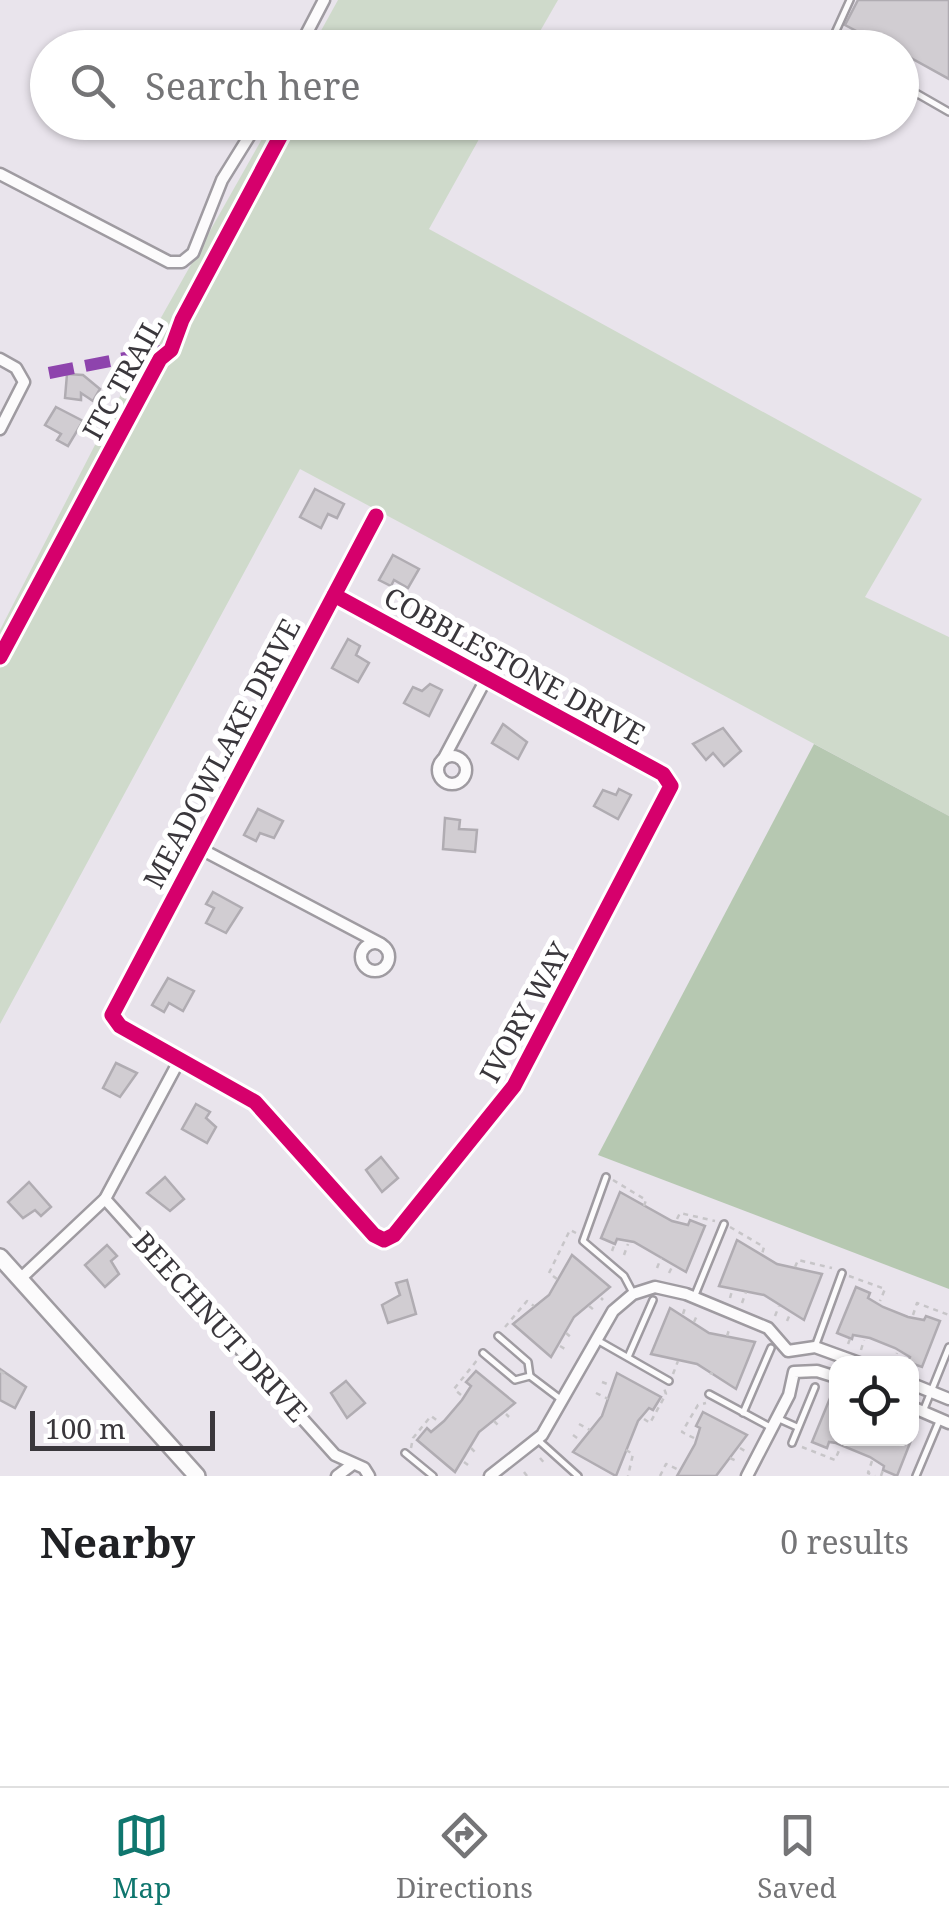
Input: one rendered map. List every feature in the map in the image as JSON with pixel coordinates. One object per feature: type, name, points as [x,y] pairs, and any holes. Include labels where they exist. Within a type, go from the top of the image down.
[{"type":"street","points":[[308,30],[324,0]]},
{"type":"street","points":[[0,174],[169,262],[182,262],[193,252],[222,180],[247,140]]},
{"type":"street","points":[[0,360],[23,376],[22,388],[0,429]]},
{"type":"street","name":"MEADOWLAKE DRIVE","points":[[180,1059],[120,1026],[112,1015],[376,516]]},
{"type":"street","name":"COBBLESTONE DRIVE","points":[[334,595],[670,781]]},
{"type":"street","points":[[454,744],[466,772],[454,784],[439,775],[444,758],[486,678]]},
{"type":"street","points":[[444,758],[462,759]]},
{"type":"street","name":"IVORY WAY","points":[[180,1059],[255,1102],[374,1235],[384,1240],[394,1235],[501,1106],[669,794],[670,781]]},
{"type":"street","points":[[199,848],[358,936],[381,944],[390,956],[381,970],[368,969],[358,936]]},
{"type":"street","points":[[362,953],[367,946],[381,944]]},
{"type":"street","points":[[20,1279],[104,1199],[180,1059]]},
{"type":"street","name":"BEECHNUT DRIVE","points":[[104,1199],[335,1455],[369,1476]]},
{"type":"street","points":[[0,1257],[197,1476]]},
{"type":"street","points":[[490,1476],[538,1440],[613,1311],[634,1294],[664,1288],[759,1323],[774,1333],[788,1351],[816,1347],[840,1356]]},
{"type":"street","points":[[747,1476],[775,1423],[794,1372],[817,1371],[829,1375]]},
{"type":"street","points":[[919,1387],[949,1399]]},
{"type":"street","points":[[919,1411],[944,1421]]},
{"type":"street","points":[[335,1455],[337,1476]]},
{"type":"street","points":[[337,1476],[343,1467],[354,1464]]},
{"type":"lane","points":[[836,30],[850,0]]},
{"type":"lane","points":[[919,95],[949,112]]},
{"type":"lane","points":[[609,1178],[583,1241],[624,1276],[634,1294]]},
{"type":"lane","points":[[694,1298],[724,1225]]},
{"type":"lane","points":[[816,1347],[842,1273]]},
{"type":"lane","points":[[628,1358],[653,1300]]},
{"type":"lane","points":[[499,1334],[528,1362],[530,1376],[563,1401]]},
{"type":"lane","points":[[597,1340],[668,1381]]},
{"type":"lane","points":[[919,1407],[931,1392],[949,1347]]},
{"type":"lane","points":[[744,1413],[771,1348]]},
{"type":"lane","points":[[788,1351],[794,1372]]},
{"type":"lane","points":[[481,1356],[515,1380],[530,1376]]},
{"type":"lane","points":[[795,1444],[815,1387]]},
{"type":"lane","points":[[709,1398],[744,1413],[798,1428]]},
{"type":"lane","points":[[916,1476],[944,1421]]},
{"type":"lane","points":[[538,1440],[578,1476]]},
{"type":"lane","points":[[409,1452],[432,1476]]},
{"type":"path","points":[[609,1178],[646,1200],[644,1207]]},
{"type":"path","points":[[677,1220],[680,1213],[724,1225],[764,1247],[761,1255]]},
{"type":"path","points":[[558,1280],[550,1274],[555,1261],[570,1230],[577,1234]]},
{"type":"path","points":[[612,1250],[615,1244]]},
{"type":"path","points":[[624,1256],[629,1244]]},
{"type":"path","points":[[657,1268],[662,1257]]},
{"type":"path","points":[[794,1268],[798,1260],[885,1289],[879,1302]]},
{"type":"path","points":[[555,1261],[562,1266]]},
{"type":"path","points":[[669,1273],[672,1266]]},
{"type":"path","points":[[869,1292],[872,1284]]},
{"type":"path","points":[[730,1298],[732,1292]]},
{"type":"path","points":[[742,1303],[746,1292]]},
{"type":"path","points":[[499,1334],[527,1301],[534,1307]]},
{"type":"path","points":[[912,1315],[917,1303],[949,1315]]},
{"type":"path","points":[[588,1305],[594,1310]]},
{"type":"path","points":[[775,1316],[780,1305]]},
{"type":"path","points":[[683,1314],[685,1308]]},
{"type":"path","points":[[927,1316],[931,1308]]},
{"type":"path","points":[[694,1323],[698,1312]]},
{"type":"path","points":[[787,1321],[790,1314]]},
{"type":"path","points":[[726,1336],[731,1326]]},
{"type":"path","points":[[566,1332],[573,1339]]},
{"type":"path","points":[[848,1344],[850,1338]]},
{"type":"path","points":[[860,1350],[865,1339]]},
{"type":"path","points":[[896,1356],[897,1352]]},
{"type":"path","points":[[462,1395],[454,1389],[481,1356]]},
{"type":"path","points":[[643,1419],[650,1423],[679,1360]]},
{"type":"path","points":[[0,1371],[6,1375]]},
{"type":"path","points":[[602,1382],[610,1385]]},
{"type":"path","points":[[596,1393],[608,1400]]},
{"type":"path","points":[[694,1438],[682,1432],[698,1405],[709,1398]]},
{"type":"path","points":[[409,1452],[412,1440],[431,1416],[439,1422]]},
{"type":"path","points":[[688,1420],[696,1424]]},
{"type":"path","points":[[493,1421],[500,1427]]},
{"type":"path","points":[[579,1424],[591,1430]]},
{"type":"path","points":[[572,1435],[580,1440]]},
{"type":"path","points":[[795,1444],[835,1460],[840,1448]]},
{"type":"path","points":[[470,1447],[477,1454]]},
{"type":"path","points":[[822,1455],[826,1447]]},
{"type":"path","points":[[626,1450],[633,1454],[628,1476]]},
{"type":"path","points":[[730,1457],[739,1462]]},
{"type":"path","points":[[540,1458],[546,1466]]},
{"type":"path","points":[[873,1461],[868,1473],[874,1476]]},
{"type":"path","points":[[624,1464],[630,1467]]},
{"type":"path","points":[[660,1476],[666,1464],[677,1470]]},
{"type":"green space","points":[[338,0],[558,0],[541,30],[321,30]]},
{"type":"green space","points":[[261,140],[479,140],[429,229],[922,499],[865,597],[949,637],[949,816],[300,469],[0,1024],[0,630],[154,330]]},
{"type":"green space","points":[[814,744],[949,816],[949,1289],[598,1155]]},
{"type":"building","points":[[858,0],[949,0],[949,79],[919,62],[919,30],[854,30],[845,25]]},
{"type":"building","points":[[67,374],[83,375],[100,389],[93,401],[81,393],[81,400],[65,398]]},
{"type":"building","points":[[56,407],[83,421],[68,446],[57,440],[61,434],[45,425]]},
{"type":"building","points":[[315,489],[344,504],[337,518],[328,514],[321,528],[300,517]]},
{"type":"building","points":[[393,555],[419,569],[408,588],[394,580],[391,586],[379,580]]},
{"type":"building","points":[[348,639],[360,646],[356,655],[369,663],[358,682],[332,668]]},
{"type":"building","points":[[430,684],[442,690],[429,716],[404,703],[413,687],[422,691]]},
{"type":"building","points":[[503,724],[527,742],[518,759],[492,743]]},
{"type":"building","points":[[723,728],[741,751],[724,766],[713,753],[706,760],[693,744]]},
{"type":"building","points":[[619,789],[631,795],[618,819],[594,806],[603,790],[616,795]]},
{"type":"building","points":[[258,809],[283,821],[274,838],[260,833],[256,841],[244,835]]},
{"type":"building","points":[[445,818],[460,820],[459,829],[477,830],[475,852],[443,849]]},
{"type":"building","points":[[213,892],[242,908],[226,933],[206,923],[214,908],[206,904]]},
{"type":"building","points":[[168,978],[194,991],[183,1011],[169,1003],[164,1012],[152,1005]]},
{"type":"building","points":[[116,1063],[137,1073],[120,1097],[103,1088]]},
{"type":"building","points":[[196,1104],[210,1112],[206,1118],[216,1127],[207,1143],[182,1129]]},
{"type":"building","points":[[381,1157],[398,1178],[382,1192],[366,1170]]},
{"type":"building","points":[[165,1177],[184,1199],[170,1211],[147,1193]]},
{"type":"building","points":[[29,1182],[51,1207],[41,1216],[35,1210],[23,1218],[8,1202]]},
{"type":"building","points":[[620,1192],[672,1221],[688,1225],[690,1220],[705,1226],[686,1272],[634,1242],[617,1239],[615,1244],[601,1238]]},
{"type":"building","points":[[737,1240],[777,1264],[822,1274],[804,1320],[764,1295],[719,1286]]},
{"type":"building","points":[[107,1245],[117,1256],[111,1261],[119,1274],[105,1287],[85,1265]]},
{"type":"building","points":[[572,1255],[610,1287],[574,1317],[551,1357],[513,1324],[549,1295]]},
{"type":"building","points":[[407,1280],[416,1314],[388,1323],[382,1305],[400,1295],[396,1283]]},
{"type":"building","points":[[856,1287],[870,1293],[868,1298],[883,1307],[908,1317],[924,1320],[926,1316],[940,1321],[922,1367],[919,1356],[908,1356],[870,1338],[853,1335],[852,1339],[837,1333]]},
{"type":"building","points":[[670,1308],[709,1333],[755,1342],[736,1389],[697,1364],[651,1354]]},
{"type":"building","points":[[0,1369],[26,1387],[15,1408],[0,1400]]},
{"type":"building","points":[[476,1371],[515,1403],[479,1432],[455,1472],[417,1440],[427,1428],[431,1432],[444,1421],[462,1400],[471,1386],[466,1382]]},
{"type":"building","points":[[617,1373],[661,1397],[653,1410],[649,1408],[638,1421],[616,1476],[573,1452],[602,1416]]},
{"type":"building","points":[[346,1381],[365,1403],[347,1418],[331,1393]]},
{"type":"building","points":[[829,1401],[827,1448],[812,1442]]},
{"type":"building","points":[[703,1412],[747,1435],[716,1476],[677,1476],[695,1444],[700,1428],[696,1426]]},
{"type":"building","points":[[843,1446],[909,1446],[897,1476],[883,1470],[884,1466]]},
{"type":"marked path","points":[[49,373],[166,350]]},
{"type":"cycle path","name":"ITC TRAIL","points":[[0,657],[160,359],[171,350],[182,320],[278,140]]},
{"type":"cycle path","points":[[334,595],[663,774],[671,786],[514,1086],[394,1235],[384,1240],[374,1235],[255,1102],[120,1026],[112,1015],[376,516]]}]
